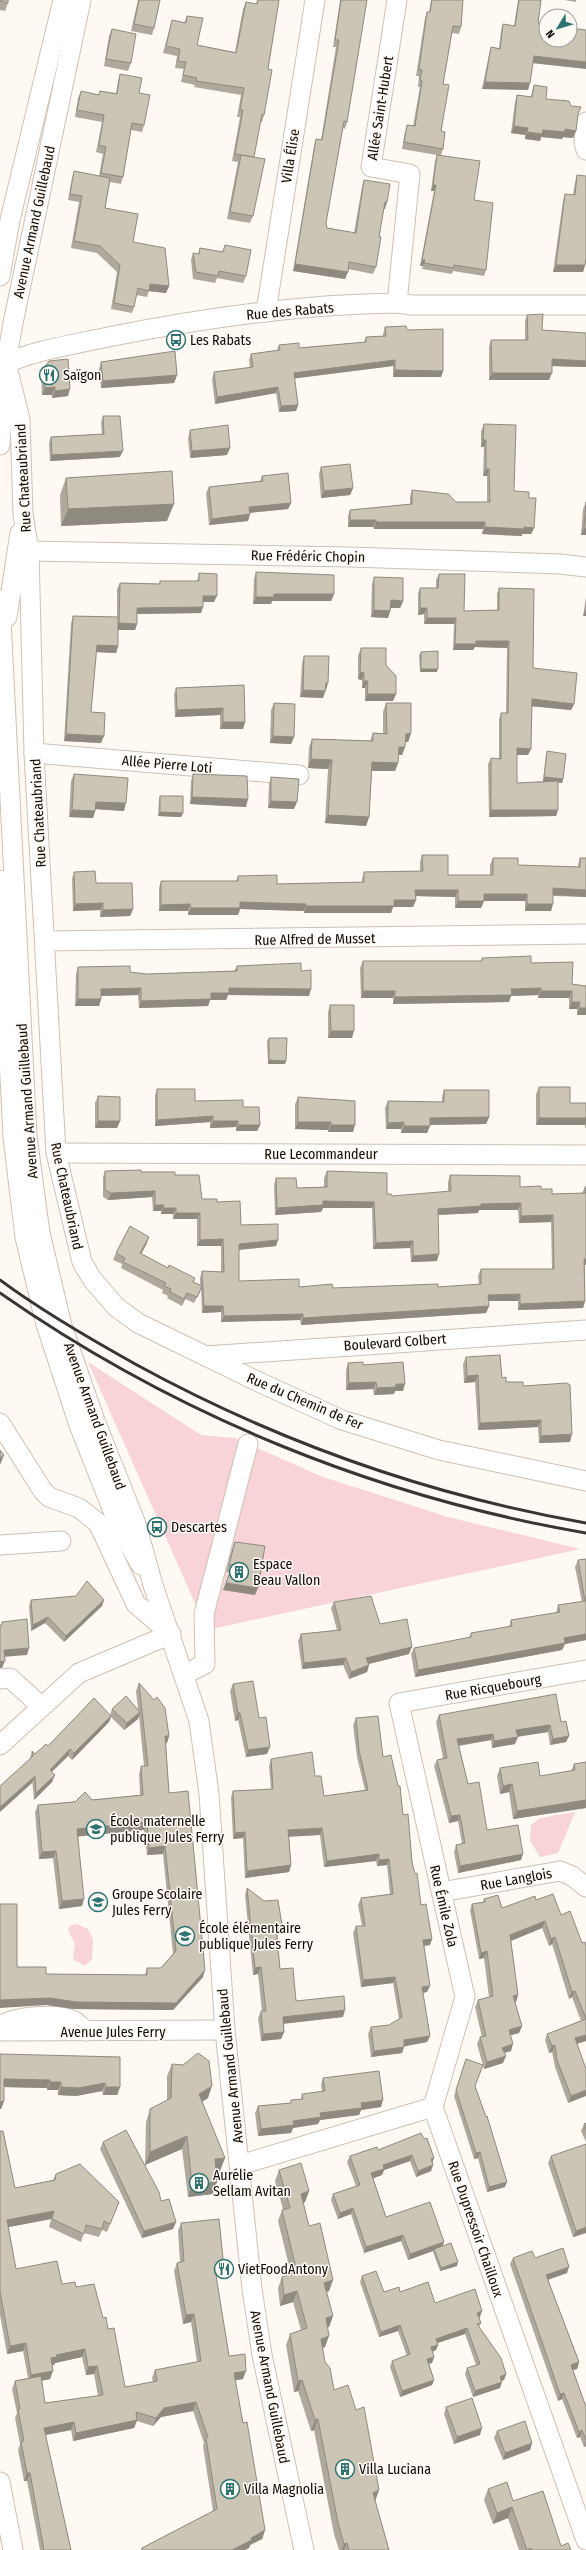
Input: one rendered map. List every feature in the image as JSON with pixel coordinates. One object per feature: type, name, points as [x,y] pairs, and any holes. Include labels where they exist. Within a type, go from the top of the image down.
[{"type":"street","name":"Avenue Armand Guillebaud","points":[[0,276],[10,220],[63,0]]},
{"type":"street","name":"Avenue Armand Guillebaud","points":[[0,445],[3,365],[82,0]]},
{"type":"street","name":"Villa Élise","points":[[266,312],[315,0]]},
{"type":"street","name":"Allée Saint-Hubert","points":[[397,0],[371,167],[410,174],[397,303]]},
{"type":"street","points":[[586,122],[584,142],[586,150]]},
{"type":"street","name":"Rue des Rabats","points":[[3,365],[38,352],[174,324],[266,312],[397,303],[411,305],[585,301]]},
{"type":"street","name":"Rue Chateaubriand","points":[[3,365],[20,419],[23,514],[29,551],[34,753],[56,1153],[82,1262]]},
{"type":"street","points":[[2,650],[23,514]]},
{"type":"street","name":"Rue Frédéric Chopin","points":[[29,551],[358,557],[586,567]]},
{"type":"street","name":"Avenue Armand Guillebaud","points":[[0,600],[27,1136],[40,1233],[62,1326],[94,1418],[136,1524],[154,1585],[185,1674],[199,1721],[208,1786],[225,2030],[252,2289],[262,2355],[304,2550]]},
{"type":"street","points":[[2,650],[31,627]]},
{"type":"street","name":"Allée Pierre Loti","points":[[34,753],[299,775]]},
{"type":"street","name":"Avenue Armand Guillebaud","points":[[0,880],[13,1137],[25,1237],[45,1321],[79,1425],[121,1531],[154,1585]]},
{"type":"street","name":"Rue Alfred de Musset","points":[[44,941],[61,943],[586,934]]},
{"type":"street","name":"Rue Lecommandeur","points":[[56,1153],[586,1155]]},
{"type":"street","name":"Rue du Chemin de Fer","points":[[82,1262],[92,1279],[116,1307],[138,1323],[342,1420],[439,1450],[586,1481]]},
{"type":"street","name":"Boulevard Colbert","points":[[205,1356],[586,1330]]},
{"type":"street","points":[[0,1423],[43,1491],[49,1497],[79,1508],[98,1523],[136,1604],[171,1634],[79,1673],[41,1706],[0,1745]]},
{"type":"street","points":[[185,1674],[204,1664],[204,1614],[248,1444]]},
{"type":"street","points":[[0,1545],[61,1541]]},
{"type":"street","name":"Rue Ricquebourg","points":[[399,1704],[586,1670]]},
{"type":"street","points":[[0,1679],[10,1678],[41,1706]]},
{"type":"street","name":"Rue Émile Zola","points":[[399,1704],[465,1997],[433,2107]]},
{"type":"street","name":"Rue Langlois","points":[[441,1892],[560,1871],[572,1876],[586,1888]]},
{"type":"street","points":[[0,2026],[19,2018],[65,2018],[74,2021],[86,2032]]},
{"type":"street","name":"Avenue Jules Ferry","points":[[0,2032],[225,2030]]},
{"type":"street","points":[[240,2165],[433,2107]]},
{"type":"street","name":"Rue Dupressoir Chailloux","points":[[433,2107],[586,2540]]},
{"type":"street","points":[[0,2482],[13,2550]]},
{"type":"shaded area","points":[[88,1362],[201,1435],[235,1438],[323,1477],[448,1517],[580,1549],[207,1630]]},
{"type":"shaded area","points":[[575,1812],[558,1853],[540,1857],[530,1840],[531,1825],[540,1818]]},
{"type":"shaded area","points":[[76,1924],[88,1929],[93,1939],[92,1959],[85,1966],[73,1959],[75,1944],[68,1930],[71,1925]]},
{"type":"building","points":[[8,0],[8,3],[0,1]]},
{"type":"building","points":[[139,0],[160,0],[154,28],[134,24]]},
{"type":"building","points":[[258,0],[279,0],[268,69],[272,70],[264,115],[262,114],[254,157],[235,154],[243,110],[240,110],[244,88],[196,81],[197,78],[183,75],[186,62],[178,61],[180,49],[166,46],[172,20],[186,23],[187,16],[203,18],[197,45],[236,53],[246,2],[257,4]]},
{"type":"building","points":[[341,0],[367,0],[347,122],[344,121],[326,223],[327,228],[356,233],[364,180],[390,184],[387,202],[385,202],[379,237],[381,237],[376,267],[349,262],[348,272],[295,264],[316,139],[322,140],[339,40],[335,40]]},
{"type":"building","points":[[432,0],[463,0],[461,27],[453,26],[443,84],[449,85],[441,131],[445,132],[443,149],[404,142],[407,125],[415,126],[422,81],[420,80],[422,70],[419,69],[427,12],[430,12]]},
{"type":"building","points":[[519,0],[541,0],[540,8],[538,8],[538,48],[578,48],[578,29],[586,30],[586,62],[534,56],[530,83],[485,82],[491,47],[500,49],[503,24],[515,26]]},
{"type":"building","points":[[112,29],[136,34],[131,63],[106,59]]},
{"type":"building","points":[[120,74],[142,78],[139,93],[150,95],[144,125],[132,123],[123,177],[101,173],[106,147],[99,145],[104,115],[77,110],[81,91],[99,95],[100,91],[117,94]]},
{"type":"building","points":[[534,85],[547,87],[546,99],[569,101],[571,106],[581,107],[578,114],[576,131],[565,129],[565,132],[543,130],[542,134],[527,132],[528,128],[514,126],[517,95],[532,97]]},
{"type":"building","points":[[241,155],[265,159],[253,216],[230,212]]},
{"type":"building","points":[[437,155],[480,161],[474,200],[493,203],[486,270],[454,265],[454,268],[424,263],[425,260],[422,260],[436,185],[433,185]]},
{"type":"building","points":[[74,171],[110,178],[105,208],[138,214],[133,242],[165,248],[169,286],[150,284],[149,291],[138,288],[134,307],[114,303],[120,265],[100,246],[74,241],[82,196],[70,194]]},
{"type":"building","points":[[577,175],[586,176],[585,265],[556,265],[565,194],[575,195]]},
{"type":"building","points":[[225,245],[251,250],[246,276],[219,271],[218,276],[196,272],[193,253],[199,254],[200,248],[223,252]]},
{"type":"building","points":[[543,314],[542,330],[586,333],[586,361],[552,359],[552,373],[492,373],[491,340],[528,340],[527,315]]},
{"type":"building","points":[[406,326],[407,330],[443,329],[443,371],[395,370],[395,360],[294,373],[298,405],[281,406],[278,387],[217,397],[214,372],[253,367],[251,354],[280,350],[279,345],[299,343],[299,348],[366,342],[366,337],[386,336],[385,327]]},
{"type":"building","points":[[175,351],[177,375],[103,381],[101,362]]},
{"type":"building","points":[[68,359],[70,389],[55,391],[55,387],[45,388],[44,368],[49,361]]},
{"type":"building","points":[[103,416],[120,416],[123,451],[52,455],[51,437],[104,434]]},
{"type":"building","points":[[484,424],[516,425],[514,491],[529,492],[529,498],[536,498],[534,528],[524,527],[524,529],[485,527],[485,522],[376,522],[376,520],[350,520],[350,510],[412,504],[412,490],[448,494],[456,502],[490,502],[489,469],[486,469],[486,440],[483,440]]},
{"type":"building","points":[[228,425],[230,448],[192,451],[190,430]]},
{"type":"building","points":[[350,464],[353,488],[324,491],[321,467]]},
{"type":"building","points":[[172,471],[174,504],[68,509],[66,478]]},
{"type":"building","points":[[288,473],[291,503],[249,507],[250,514],[212,519],[209,487],[263,481],[262,476]]},
{"type":"building","points":[[586,502],[586,529],[584,528]]},
{"type":"building","points":[[256,572],[334,575],[334,594],[274,594],[274,597],[256,597]]},
{"type":"building","points":[[199,573],[217,574],[217,596],[203,596],[203,607],[137,608],[137,624],[119,623],[120,583],[160,584],[160,581],[199,581]]},
{"type":"building","points":[[439,574],[465,574],[464,611],[499,610],[499,588],[534,589],[533,668],[577,673],[574,704],[532,699],[531,749],[517,748],[517,783],[558,781],[558,810],[491,810],[491,758],[501,759],[501,713],[508,713],[509,641],[476,641],[476,644],[455,644],[456,618],[427,618],[427,608],[420,608],[420,588],[438,588]]},
{"type":"building","points":[[374,577],[403,578],[403,601],[391,600],[390,611],[374,610]]},
{"type":"building","points":[[73,616],[118,617],[118,646],[97,645],[91,712],[105,713],[104,736],[66,734]]},
{"type":"building","points":[[361,648],[386,648],[386,665],[396,676],[396,694],[367,694],[368,681],[364,681],[364,673],[360,672]]},
{"type":"building","points":[[438,651],[438,669],[421,669],[421,652]]},
{"type":"building","points":[[304,656],[329,656],[328,683],[326,683],[325,691],[303,690]]},
{"type":"building","points":[[244,685],[245,722],[223,722],[223,708],[177,710],[176,688]]},
{"type":"building","points":[[274,703],[295,704],[294,737],[273,736]]},
{"type":"building","points":[[386,703],[411,703],[411,733],[406,734],[405,747],[399,747],[398,763],[372,762],[369,817],[328,815],[332,760],[311,759],[312,739],[373,741],[373,733],[387,734]]},
{"type":"building","points":[[547,751],[566,754],[563,779],[544,777]]},
{"type":"building","points":[[74,774],[128,778],[126,803],[96,802],[95,811],[72,810]]},
{"type":"building","points":[[193,774],[247,776],[248,799],[192,797]]},
{"type":"building","points":[[271,777],[299,779],[297,802],[271,801]]},
{"type":"building","points":[[160,796],[183,796],[183,813],[160,812]]},
{"type":"building","points":[[422,855],[448,855],[448,875],[493,875],[493,858],[518,858],[518,865],[580,867],[580,858],[586,858],[586,890],[553,888],[553,904],[527,904],[527,894],[484,894],[484,901],[458,901],[458,890],[415,890],[416,900],[394,900],[394,906],[306,906],[306,904],[240,902],[240,908],[191,908],[190,904],[161,905],[161,881],[238,881],[238,876],[277,875],[277,884],[364,882],[364,872],[423,871]]},
{"type":"building","points":[[95,871],[96,883],[132,883],[133,909],[103,910],[103,903],[75,904],[74,872]]},
{"type":"building","points":[[531,956],[531,963],[573,962],[572,984],[586,986],[586,1008],[579,1008],[580,1002],[572,1002],[572,991],[541,991],[541,988],[511,989],[512,995],[395,997],[395,991],[363,991],[363,961],[482,961],[482,958]]},
{"type":"building","points":[[301,963],[301,971],[311,970],[311,989],[229,988],[229,993],[211,993],[211,999],[141,1001],[141,988],[101,989],[101,999],[78,999],[78,967],[130,966],[130,972],[147,974],[237,971],[237,966]]},
{"type":"building","points":[[330,1005],[354,1005],[354,1031],[331,1031]]},
{"type":"building","points":[[269,1038],[287,1038],[286,1061],[269,1060]]},
{"type":"building","points":[[539,1087],[570,1087],[570,1103],[586,1103],[586,1118],[539,1118]]},
{"type":"building","points":[[157,1089],[195,1089],[195,1101],[243,1100],[243,1107],[259,1107],[260,1125],[238,1125],[238,1121],[213,1121],[213,1116],[157,1120]]},
{"type":"building","points":[[444,1090],[489,1090],[489,1117],[430,1118],[430,1126],[404,1126],[404,1122],[388,1123],[388,1101],[444,1102]]},
{"type":"building","points":[[98,1096],[120,1097],[120,1121],[98,1121]]},
{"type":"building","points":[[298,1097],[355,1101],[355,1125],[331,1125],[331,1122],[298,1122]]},
{"type":"building","points":[[141,1170],[141,1172],[175,1172],[175,1175],[199,1175],[202,1199],[217,1199],[217,1202],[240,1201],[241,1225],[278,1224],[278,1240],[239,1244],[239,1281],[299,1279],[299,1287],[332,1284],[333,1288],[438,1284],[438,1287],[481,1284],[481,1269],[554,1269],[553,1215],[521,1216],[521,1203],[481,1204],[481,1206],[438,1209],[439,1254],[413,1256],[413,1241],[376,1243],[374,1202],[323,1201],[323,1205],[277,1208],[276,1178],[296,1178],[297,1188],[327,1187],[327,1171],[387,1173],[387,1194],[391,1194],[392,1196],[451,1191],[450,1175],[520,1176],[520,1187],[541,1186],[541,1189],[552,1189],[552,1194],[585,1193],[586,1186],[586,1259],[584,1259],[585,1301],[520,1304],[520,1294],[488,1295],[489,1306],[303,1318],[303,1314],[224,1316],[223,1306],[204,1306],[202,1271],[224,1272],[223,1239],[200,1240],[200,1213],[176,1213],[176,1208],[163,1208],[164,1205],[155,1205],[155,1191],[111,1193],[105,1190],[105,1171]]},
{"type":"building","points":[[130,1226],[149,1237],[140,1253],[168,1268],[169,1265],[195,1278],[193,1282],[202,1286],[197,1297],[187,1293],[184,1299],[170,1292],[171,1289],[164,1286],[166,1283],[123,1262],[125,1258],[116,1253]]},
{"type":"building","points":[[500,1355],[502,1378],[506,1377],[506,1382],[523,1382],[523,1386],[567,1383],[570,1385],[572,1434],[541,1436],[541,1420],[480,1423],[478,1375],[467,1376],[466,1357]]},
{"type":"building","points":[[363,1362],[363,1365],[403,1362],[405,1384],[396,1384],[396,1387],[377,1388],[376,1382],[349,1383],[348,1363]]},
{"type":"building","points":[[0,1450],[4,1455],[0,1458]]},
{"type":"building","name":"Espace Beau Vallon","points":[[235,1542],[265,1546],[258,1588],[226,1583],[233,1565],[229,1565]]},
{"type":"building","points":[[586,1559],[586,1634],[564,1638],[565,1643],[418,1670],[414,1648],[471,1637],[471,1633],[512,1626],[511,1620],[560,1612],[558,1605],[585,1601],[578,1560]]},
{"type":"building","points":[[87,1581],[104,1600],[66,1636],[48,1617],[33,1625],[31,1600],[76,1596]]},
{"type":"building","points":[[371,1596],[380,1624],[407,1619],[412,1647],[366,1658],[369,1665],[351,1672],[346,1658],[304,1663],[301,1634],[341,1630],[334,1602]]},
{"type":"building","points":[[27,1619],[29,1648],[4,1650],[5,1661],[0,1662],[0,1625],[2,1625],[2,1622]]},
{"type":"building","points":[[253,1681],[259,1718],[266,1717],[270,1747],[248,1750],[240,1713],[238,1713],[233,1684]]},
{"type":"building","points":[[139,1683],[154,1700],[157,1697],[165,1708],[169,1736],[165,1736],[169,1793],[188,1791],[205,1970],[176,2003],[76,2002],[50,1998],[0,2000],[0,1904],[17,1904],[17,1967],[46,1967],[46,1974],[147,1975],[147,1968],[161,1968],[176,1951],[165,1846],[149,1848],[147,1822],[77,1829],[84,1899],[62,1901],[56,1851],[42,1852],[38,1805],[75,1802],[85,1792],[92,1800],[143,1795],[141,1766],[148,1766]]},
{"type":"building","points":[[556,1694],[561,1722],[566,1721],[569,1736],[553,1739],[550,1725],[516,1730],[518,1737],[494,1741],[493,1734],[457,1739],[468,1784],[479,1782],[487,1830],[518,1825],[523,1854],[460,1866],[456,1845],[465,1843],[460,1815],[451,1816],[437,1760],[447,1758],[439,1715]]},
{"type":"building","points":[[126,1696],[140,1712],[127,1723],[112,1709]]},
{"type":"building","points":[[94,1698],[111,1716],[74,1753],[70,1749],[50,1770],[55,1775],[36,1793],[35,1776],[0,1807],[0,1786],[33,1756],[32,1751],[35,1754],[46,1744],[48,1746]]},
{"type":"building","points":[[378,1716],[383,1757],[391,1755],[398,1786],[400,1786],[403,1815],[408,1814],[412,1862],[415,1874],[417,1873],[421,1905],[426,1904],[432,1939],[423,1940],[430,1986],[422,1987],[430,2036],[404,2040],[404,2047],[374,2051],[371,2027],[389,2025],[402,2017],[395,1977],[363,1980],[356,1926],[365,1926],[361,1898],[393,1894],[389,1859],[379,1860],[379,1854],[327,1861],[322,1828],[288,1830],[291,1865],[247,1871],[245,1832],[235,1833],[233,1791],[273,1789],[271,1759],[312,1752],[315,1776],[321,1776],[324,1796],[368,1790],[359,1750],[356,1718]]},
{"type":"building","points":[[538,1762],[540,1776],[575,1770],[574,1764],[586,1762],[586,1800],[517,1811],[512,1784],[503,1786],[500,1768]]},
{"type":"building","points":[[247,1888],[264,1901],[278,1900],[282,1925],[276,1926],[280,1969],[293,1968],[296,2001],[344,1996],[345,2010],[283,2017],[284,2032],[263,2034],[261,2011],[266,2011],[261,1967],[255,1968]]},
{"type":"building","points":[[553,1894],[561,1915],[570,1911],[582,1943],[585,1942],[586,2019],[575,1991],[572,1992],[555,1937],[551,1939],[545,1921],[510,1935],[518,1995],[513,1996],[522,2026],[509,2030],[513,2044],[502,2048],[506,2056],[487,2062],[480,2037],[486,2036],[478,2000],[493,1996],[487,1951],[481,1953],[472,1904],[485,1902],[484,1899],[498,1895],[502,1908],[535,1896],[536,1900]]},
{"type":"building","points":[[586,2019],[586,2035],[575,2038],[586,2069],[586,2090],[571,2096],[557,2060],[555,2045],[552,2046],[547,2034]]},
{"type":"building","points":[[198,2053],[209,2061],[212,2086],[199,2094],[225,2158],[215,2159],[217,2182],[192,2185],[187,2136],[150,2152],[150,2109],[171,2098],[172,2064],[183,2065]]},
{"type":"building","points":[[0,2054],[120,2057],[120,2087],[106,2087],[105,2083],[79,2088],[61,2087],[61,2082],[50,2082],[50,2080],[4,2079],[4,2101],[0,2102]]},
{"type":"building","points":[[466,2059],[483,2065],[475,2086],[486,2117],[487,2116],[507,2182],[489,2187],[480,2152],[476,2153],[456,2090]]},
{"type":"building","points":[[379,2071],[383,2100],[361,2103],[362,2108],[320,2113],[321,2117],[293,2121],[294,2125],[261,2129],[258,2106],[291,2103],[291,2100],[303,2099],[302,2094],[325,2091],[323,2078]]},
{"type":"building","points":[[126,2130],[159,2192],[161,2201],[169,2199],[176,2222],[144,2231],[103,2142]]},
{"type":"building","points":[[0,2131],[3,2131],[15,2188],[55,2180],[56,2174],[80,2164],[119,2202],[110,2224],[104,2221],[102,2229],[86,2225],[84,2234],[52,2219],[54,2211],[7,2220],[16,2269],[57,2261],[62,2284],[75,2282],[76,2287],[94,2284],[103,2318],[106,2317],[108,2329],[114,2328],[125,2387],[157,2381],[155,2370],[201,2361],[194,2314],[186,2315],[177,2263],[184,2261],[181,2223],[219,2219],[224,2268],[215,2269],[229,2356],[245,2354],[246,2371],[234,2373],[243,2423],[247,2422],[265,2530],[251,2538],[252,2540],[232,2550],[142,2550],[142,2548],[217,2509],[206,2438],[208,2437],[196,2402],[164,2408],[156,2418],[136,2412],[137,2420],[76,2433],[74,2422],[44,2428],[71,2550],[44,2550],[30,2473],[27,2473],[21,2442],[24,2441],[18,2410],[20,2409],[15,2381],[41,2376],[45,2403],[103,2395],[97,2366],[88,2367],[85,2349],[56,2355],[57,2357],[51,2358],[53,2371],[31,2375],[26,2343],[10,2346],[0,2292]]},
{"type":"building","points":[[421,2133],[424,2139],[427,2138],[434,2158],[431,2159],[433,2165],[418,2171],[412,2155],[383,2165],[384,2169],[371,2173],[386,2217],[430,2202],[444,2242],[410,2254],[403,2235],[366,2247],[353,2208],[340,2213],[333,2194],[360,2185],[350,2156],[377,2147],[378,2150]]},
{"type":"building","points":[[586,2144],[586,2227],[576,2231],[551,2156]]},
{"type":"building","points":[[301,2163],[309,2191],[301,2194],[309,2226],[320,2223],[333,2280],[324,2283],[333,2316],[326,2318],[329,2336],[321,2339],[325,2362],[330,2368],[334,2390],[348,2385],[356,2410],[364,2407],[379,2490],[373,2493],[389,2550],[349,2550],[347,2543],[344,2544],[338,2523],[318,2419],[315,2420],[302,2380],[298,2381],[290,2334],[307,2328],[297,2291],[284,2295],[282,2277],[297,2272],[282,2210],[290,2208],[279,2170]]},
{"type":"building","points":[[451,2243],[458,2262],[441,2268],[434,2249]]},
{"type":"building","points":[[563,2248],[569,2267],[546,2275],[579,2362],[571,2365],[586,2407],[586,2440],[582,2430],[579,2432],[564,2393],[560,2394],[513,2258],[532,2251],[535,2258]]},
{"type":"building","points":[[376,2271],[384,2292],[399,2287],[400,2292],[428,2282],[435,2303],[475,2289],[482,2311],[477,2313],[481,2323],[477,2324],[501,2358],[506,2374],[500,2377],[502,2382],[475,2391],[467,2368],[480,2364],[467,2328],[436,2339],[438,2345],[431,2347],[434,2357],[427,2359],[434,2380],[402,2391],[392,2361],[410,2354],[400,2325],[381,2332],[362,2276]]},
{"type":"building","points":[[472,2398],[482,2428],[457,2437],[446,2407]]},
{"type":"building","points":[[525,2421],[532,2443],[505,2453],[497,2431]]},
{"type":"building","points":[[507,2482],[513,2501],[543,2491],[561,2546],[568,2543],[571,2550],[532,2550],[531,2548],[527,2550],[512,2507],[497,2513],[488,2489]]},
{"type":"railway","points":[[0,1280],[67,1325],[137,1365],[190,1393],[299,1441],[412,1481],[469,1497],[586,1523]]},
{"type":"railway","points":[[0,1293],[67,1337],[136,1377],[207,1413],[280,1445],[354,1473],[430,1497],[508,1517],[586,1533]]},
{"type":"place","name":"Les Rabats","points":[[176,340]]},
{"type":"place","name":"Saïgon","points":[[49,375]]},
{"type":"place","name":"Descartes","points":[[157,1527]]},
{"type":"place","name":"Espace Beau Vallon","points":[[239,1572]]},
{"type":"place","name":"École maternelle publique Jules Ferry","points":[[96,1829]]},
{"type":"place","name":"Groupe Scolaire Jules Ferry","points":[[98,1902]]},
{"type":"place","name":"École élémentaire publique Jules Ferry","points":[[185,1936]]},
{"type":"place","name":"Aurélie Sellam Avitan","points":[[199,2183]]},
{"type":"place","name":"VietFoodAntony","points":[[224,2269]]},
{"type":"place","name":"Villa Luciana","points":[[345,2469]]},
{"type":"place","name":"Villa Magnolia","points":[[230,2489]]}]
